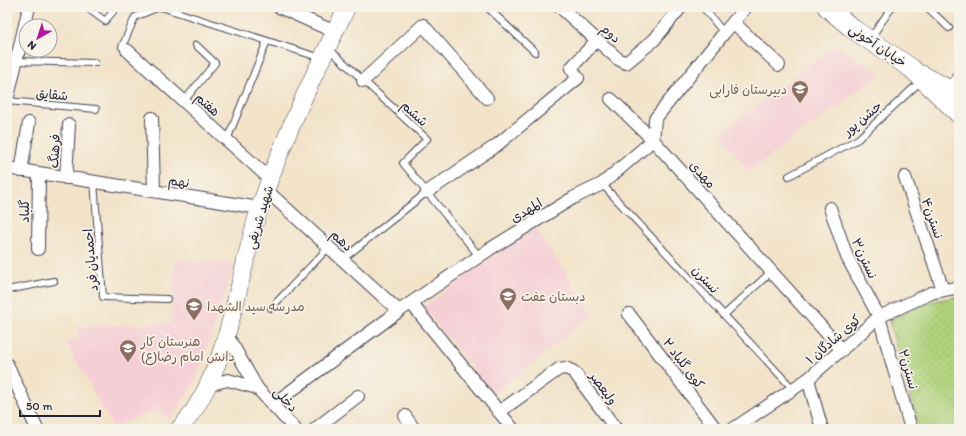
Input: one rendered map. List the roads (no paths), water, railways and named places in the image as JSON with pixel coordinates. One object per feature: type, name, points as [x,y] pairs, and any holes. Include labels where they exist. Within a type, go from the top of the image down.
[{"type":"main road","name":"خیابان آخونی","points":[[827,7],[853,29],[917,73],[959,114]]},
{"type":"main road","name":"شهید شریفی","points":[[180,429],[187,421],[208,385],[227,335],[260,208],[268,184],[303,98],[335,32],[341,9]]},
{"type":"main road","points":[[917,73],[953,91]]},
{"type":"street","points":[[7,101],[29,7]]},
{"type":"street","points":[[279,7],[335,32]]},
{"type":"street","name":"دوم","points":[[560,7],[597,40],[626,63],[654,40],[681,7]]},
{"type":"street","points":[[653,140],[655,119],[746,7]]},
{"type":"street","points":[[733,22],[779,65]]},
{"type":"street","points":[[363,81],[423,25],[487,98]]},
{"type":"street","points":[[427,192],[498,145],[578,78],[571,68],[597,40]]},
{"type":"street","name":"هفتم","points":[[127,50],[227,140],[268,184]]},
{"type":"street","name":"مهدی","points":[[611,99],[653,140],[842,350]]},
{"type":"street","points":[[152,118],[154,191]]},
{"type":"street","points":[[21,171],[29,123]]},
{"type":"street","name":"فرهنگ","points":[[66,178],[69,125]]},
{"type":"street","name":"المهدی","points":[[272,405],[411,303],[479,256],[573,198],[602,184],[653,140]]},
{"type":"street","name":"نهم","points":[[7,168],[260,208]]},
{"type":"street","name":"گلباد","points":[[38,249],[39,174]]},
{"type":"street","name":"نسترن۴","points":[[905,177],[943,290]]},
{"type":"street","name":"دهم","points":[[268,184],[329,247],[400,311]]},
{"type":"street","name":"نسترن۳","points":[[830,208],[847,257],[880,317]]},
{"type":"street","name":"کوی شادگان ۱","points":[[733,429],[808,379],[880,317],[931,293],[959,287]]},
{"type":"street","points":[[411,303],[513,429]]},
{"type":"street","name":"کوی گلباد ۲","points":[[629,314],[716,429]]},
{"type":"street","name":"نسترن۲","points":[[880,317],[911,429]]},
{"type":"street","name":"دخلی","points":[[227,335],[256,388],[295,429]]},
{"type":"street","points":[[7,364],[37,429]]},
{"type":"street","name":"ولیعصر","points":[[499,412],[559,369],[566,368],[574,372],[616,429]]},
{"type":"street","points":[[808,379],[822,429]]},
{"type":"street","points":[[208,385],[228,380],[256,388]]},
{"type":"street","points":[[315,429],[358,396]]},
{"type":"street","points":[[405,416],[414,429]]},
{"type":"lane","points":[[86,7],[105,21],[117,7]]},
{"type":"lane","points":[[127,50],[122,47],[135,17],[160,7],[267,40],[325,53]]},
{"type":"lane","points":[[487,7],[535,52]]},
{"type":"lane","points":[[703,7],[724,33]]},
{"type":"lane","points":[[869,40],[892,7]]},
{"type":"lane","points":[[927,7],[949,28]]},
{"type":"lane","points":[[227,140],[267,40]]},
{"type":"lane","points":[[184,101],[215,63],[196,45]]},
{"type":"lane","name":"ششم","points":[[325,53],[363,81],[427,140],[403,163],[479,256]]},
{"type":"lane","points":[[16,61],[95,63]]},
{"type":"lane","name":"جشن پور","points":[[789,176],[858,139],[917,73]]},
{"type":"lane","points":[[953,91],[959,73]]},
{"type":"lane","name":"شقایق","points":[[7,101],[96,109]]},
{"type":"lane","name":"احمدیان فرد","points":[[94,182],[103,297],[167,299]]},
{"type":"lane","name":"نسترن","points":[[602,184],[793,389]]},
{"type":"lane","points":[[343,259],[427,192]]},
{"type":"lane","points":[[271,308],[329,247]]},
{"type":"lane","points":[[724,315],[771,272]]},
{"type":"lane","points":[[7,290],[54,281]]},
{"type":"place","name":"دبیرستان فارابی","points":[[800,104]]},
{"type":"place","name":"دبستان عفت","points":[[508,311]]},
{"type":"place","name":"مدرسه سید الشهدا","points":[[194,321]]},
{"type":"place","name":"هنرستان کار دانش امام رضا(ع)","points":[[128,363]]}]
